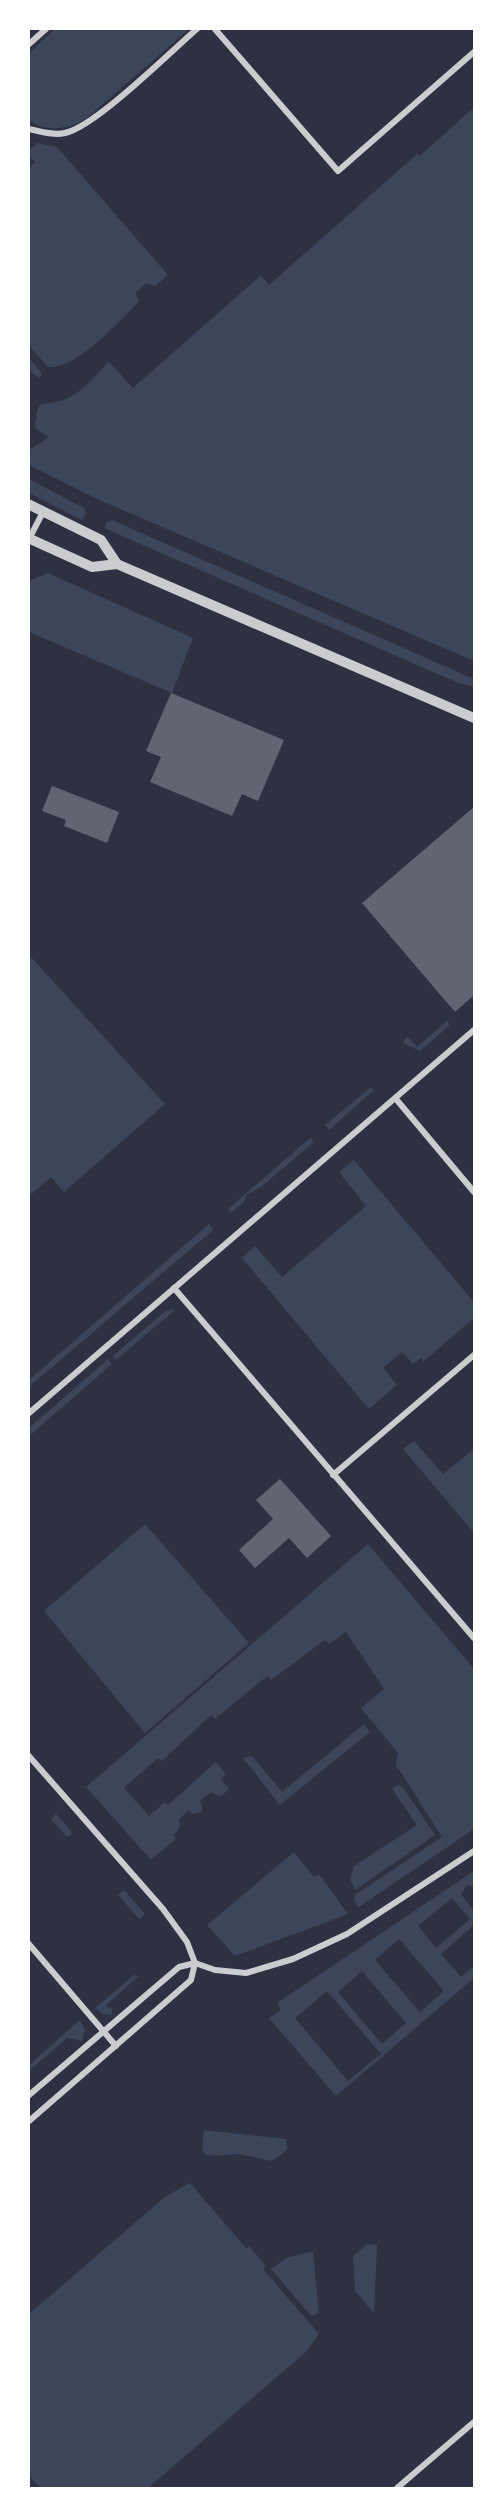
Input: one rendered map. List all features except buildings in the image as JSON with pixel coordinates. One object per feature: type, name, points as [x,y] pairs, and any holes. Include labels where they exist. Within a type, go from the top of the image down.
[{"type":"street","points":[[28,45],[47,28]]},
{"type":"street","points":[[28,129],[63,134],[88,123],[198,28]]},
{"type":"street","points":[[214,28],[338,171],[474,52]]},
{"type":"street","points":[[28,504],[101,540],[117,564]]},
{"type":"street","points":[[43,512],[29,539],[92,567],[117,564],[474,718]]},
{"type":"street","points":[[28,1414],[474,1030]]},
{"type":"street","points":[[396,1099],[474,1192]]},
{"type":"street","points":[[174,1288],[474,1638]]},
{"type":"street","points":[[333,1475],[474,1355]]},
{"type":"street","points":[[28,1755],[163,1909],[187,1942],[195,1963],[191,1980],[28,2122]]},
{"type":"street","points":[[28,2096],[179,1967],[195,1963],[215,1970],[246,1973],[293,1959],[347,1934],[474,1851]]},
{"type":"street","points":[[28,1943],[116,2046]]},
{"type":"street","points":[[397,2488],[474,2422]]},
{"type":"shaded area","points":[[56,28],[189,29],[87,118],[73,125],[50,128],[42,127],[28,119],[29,53]]},
{"type":"shaded area","points":[[474,107],[474,661],[97,499],[29,465],[29,450],[49,437],[35,428],[37,410],[41,404],[53,403],[72,396],[109,362],[133,388],[261,275],[269,285],[417,154],[420,156]]},
{"type":"shaded area","points":[[37,143],[57,147],[168,275],[155,286],[146,283],[136,293],[139,302],[84,353],[59,366],[48,367],[29,346],[28,169],[35,162],[29,156],[28,151]]},
{"type":"shaded area","points":[[28,357],[42,373],[40,378],[29,371]]},
{"type":"shaded area","points":[[29,479],[84,508],[86,513],[82,520],[29,493]]},
{"type":"shaded area","points":[[112,520],[474,679],[474,687],[456,682],[104,528],[107,522]]},
{"type":"shaded area","points":[[48,573],[193,638],[172,693],[29,632],[29,581]]},
{"type":"shaded area","points":[[29,955],[165,1104],[64,1192],[51,1177],[29,1196]]},
{"type":"shaded area","points":[[448,1020],[449,1026],[420,1051],[403,1043],[408,1037],[417,1047]]},
{"type":"shaded area","points":[[371,1087],[374,1090],[329,1130],[325,1125]]},
{"type":"shaded area","points":[[310,1138],[314,1142],[261,1187],[246,1195],[244,1202],[231,1213],[228,1209]]},
{"type":"shaded area","points":[[354,1160],[474,1302],[474,1318],[424,1361],[421,1358],[413,1364],[402,1352],[383,1368],[397,1385],[369,1409],[242,1258],[255,1246],[282,1277],[366,1206],[339,1172]]},
{"type":"shaded area","points":[[209,1224],[213,1229],[210,1233],[32,1384],[29,1390],[29,1380]]},
{"type":"shaded area","points":[[170,1309],[175,1310],[116,1360],[113,1356]]},
{"type":"shaded area","points":[[108,1359],[112,1364],[29,1436],[29,1428]]},
{"type":"shaded area","points":[[414,1441],[443,1474],[474,1449],[474,1533],[403,1449]]},
{"type":"shaded area","points":[[145,1524],[249,1643],[145,1733],[44,1611]]},
{"type":"shaded area","points":[[368,1544],[474,1669],[474,1829],[359,1907],[354,1901],[355,1895],[442,1837],[396,1765],[398,1753],[361,1708],[384,1689],[346,1632],[329,1644],[325,1640],[271,1680],[267,1676],[215,1719],[211,1715],[162,1761],[158,1758],[124,1788],[149,1816],[165,1802],[168,1805],[216,1762],[226,1774],[221,1779],[229,1789],[220,1797],[211,1792],[200,1801],[203,1806],[201,1812],[193,1814],[189,1810],[179,1819],[179,1829],[173,1835],[176,1839],[151,1860],[86,1787]]},
{"type":"shaded area","points":[[364,1724],[370,1732],[280,1805],[243,1758],[252,1756],[282,1792]]},
{"type":"shaded area","points":[[398,1785],[403,1787],[435,1835],[355,1890],[350,1879],[354,1866],[417,1825],[392,1789]]},
{"type":"shaded area","points":[[56,1814],[73,1833],[67,1837],[51,1819]]},
{"type":"shaded area","points":[[294,1852],[314,1877],[319,1874],[348,1914],[235,1956],[207,1925]]},
{"type":"shaded area","points":[[474,1871],[474,1886],[467,1885],[461,1894],[474,1911],[474,1925],[441,1954],[461,1977],[474,1966],[474,1978],[336,2096],[269,2018],[281,2010],[277,2003]],"holes":[[[452,1898],[470,1919],[436,1948],[418,1926]],[[399,1939],[444,1991],[420,2012],[375,1960]],[[362,1971],[406,2023],[382,2044],[338,1992]],[[327,1991],[381,2054],[348,2081],[295,2018]]]},
{"type":"shaded area","points":[[124,1890],[145,1914],[139,1919],[118,1895]]},
{"type":"shaded area","points":[[134,1975],[139,1976],[105,2006],[112,2009],[112,2015],[103,2014],[95,2008]]},
{"type":"shaded area","points":[[80,2020],[85,2030],[82,2041],[67,2038],[29,2071],[29,2065]]},
{"type":"shaded area","points":[[204,2130],[286,2139],[287,2150],[272,2161],[239,2154],[207,2156],[202,2150]]},
{"type":"shaded area","points":[[190,2183],[246,2248],[249,2246],[266,2266],[263,2269],[319,2334],[306,2352],[148,2488],[40,2488],[29,2475],[29,2314],[166,2196]]},
{"type":"shaded area","points":[[367,2244],[377,2245],[374,2313],[355,2291],[353,2256]]},
{"type":"shaded area","points":[[313,2251],[319,2313],[311,2316],[271,2269],[286,2258]]}]
